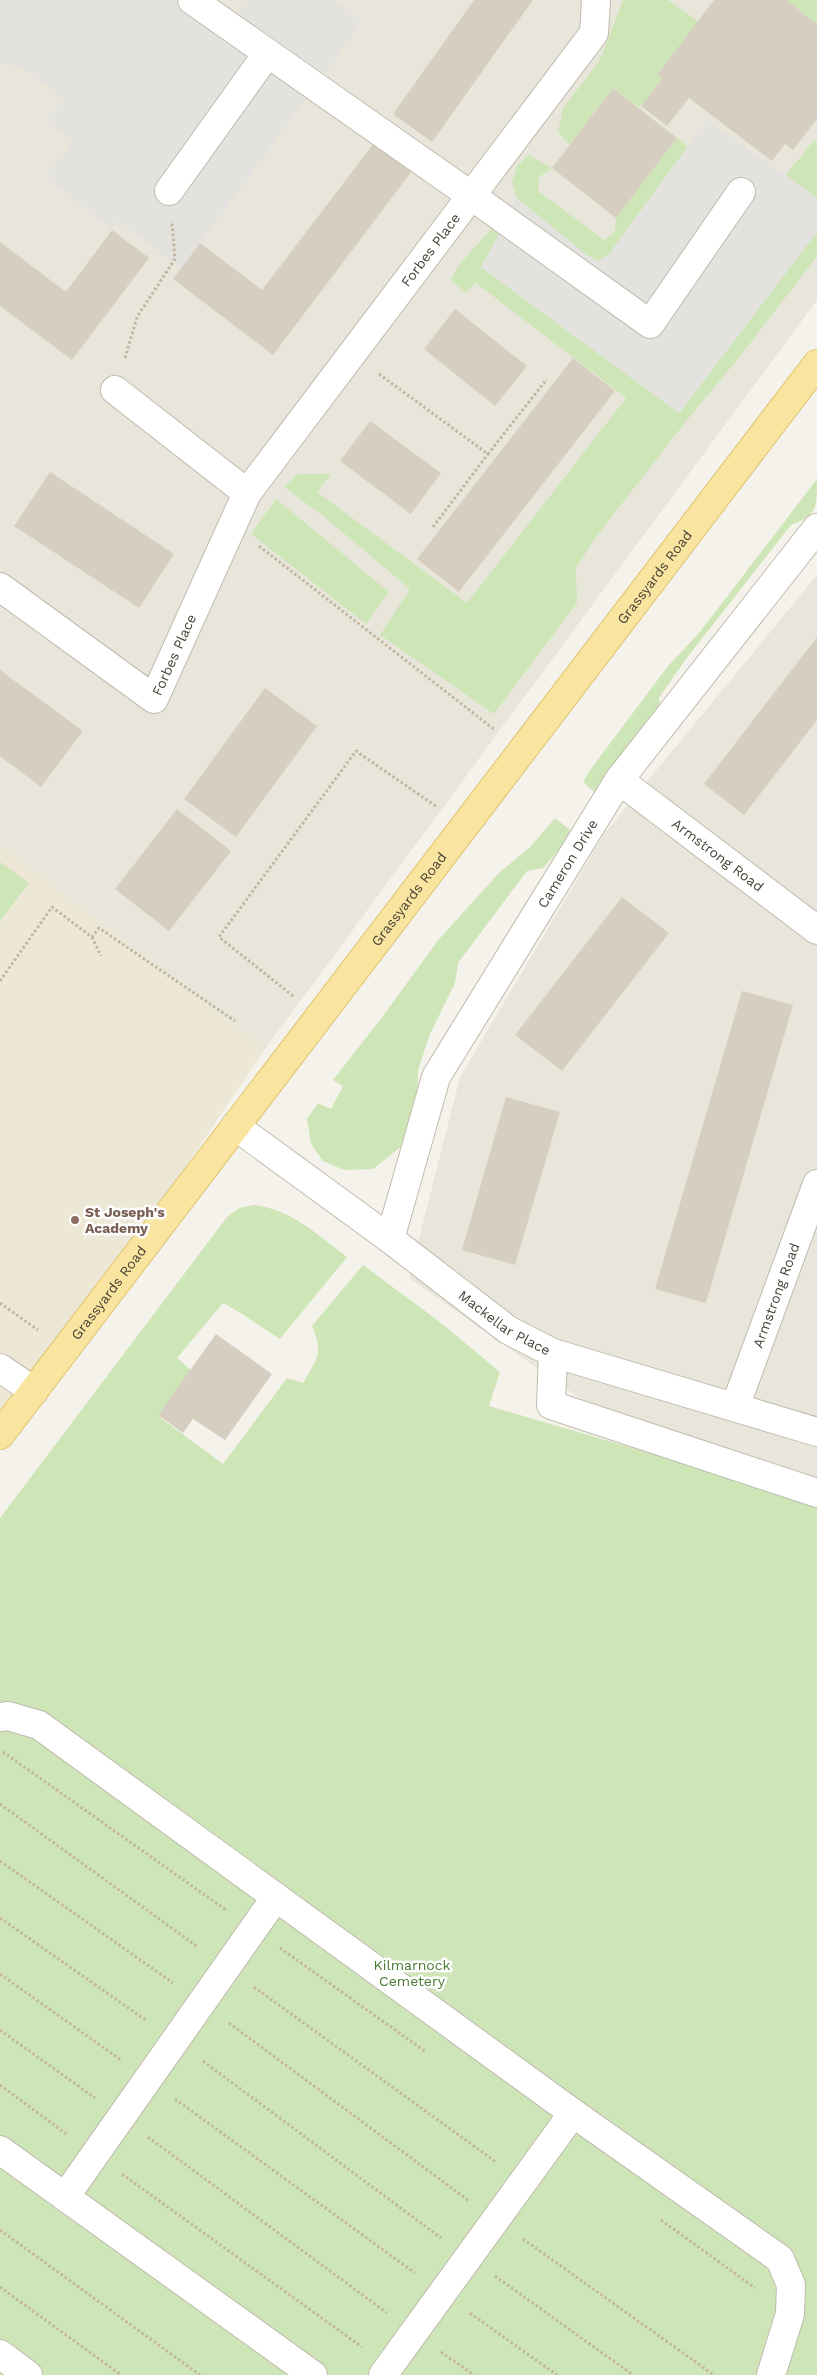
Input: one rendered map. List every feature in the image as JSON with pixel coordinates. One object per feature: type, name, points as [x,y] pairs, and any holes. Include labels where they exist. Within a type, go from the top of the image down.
[{"type":"main road","name":"Grassyards Road","points":[[0,1435],[817,364]]},
{"type":"street","points":[[192,0],[473,196],[650,324],[741,192]]},
{"type":"street","name":"Forbes Place","points":[[0,587],[154,699],[247,493],[473,196],[594,33],[596,0]]},
{"type":"street","points":[[169,191],[267,54]]},
{"type":"street","points":[[115,390],[247,493]]},
{"type":"street","name":"Cameron Drive","points":[[390,1239],[436,1077],[619,780],[817,528]]},
{"type":"street","name":"Armstrong Road","points":[[619,780],[817,930]]},
{"type":"street","name":"Mackellar Place","points":[[235,1126],[390,1239],[508,1330],[553,1353],[817,1432]]},
{"type":"street","name":"Armstrong Road","points":[[735,1407],[817,1184]]},
{"type":"street","points":[[553,1353],[551,1404],[817,1493]]},
{"type":"street","points":[[0,1368],[34,1391]]},
{"type":"street","points":[[0,1717],[8,1716],[39,1725],[573,2113],[780,2259],[791,2285],[790,2314],[771,2375]]},
{"type":"street","points":[[65,2197],[276,1897]]},
{"type":"street","points":[[386,2371],[573,2113]]},
{"type":"street","points":[[0,2150],[313,2375]]},
{"type":"street","points":[[0,2354],[28,2375]]},
{"type":"path","points":[[115,390],[137,317],[176,259],[169,191]]},
{"type":"path","points":[[353,354],[488,454]]},
{"type":"path","points":[[433,527],[546,379]]},
{"type":"path","points":[[233,526],[522,751]]},
{"type":"path","points":[[318,1017],[219,937],[356,752],[464,826]]},
{"type":"path","points":[[0,982],[52,907],[92,937],[101,956]]},
{"type":"path","points":[[92,937],[99,928],[235,1021]]},
{"type":"path","points":[[0,1303],[65,1349]]},
{"type":"path","points":[[0,1750],[431,2055]]},
{"type":"path","points":[[0,1804],[523,2182]]},
{"type":"path","points":[[0,1861],[202,2003],[495,2220],[714,2375]]},
{"type":"path","points":[[0,1918],[176,2040],[468,2258],[633,2375]]},
{"type":"path","points":[[0,1974],[557,2375]]},
{"type":"path","points":[[0,2030],[474,2375]]},
{"type":"path","points":[[0,2085],[386,2371]]},
{"type":"path","points":[[655,2216],[790,2314]]},
{"type":"path","points":[[0,2230],[200,2375]]},
{"type":"path","points":[[0,2287],[121,2375]]},
{"type":"shaded area","points":[[0,0],[817,0],[817,300],[265,1049],[0,845]]},
{"type":"shaded area","points":[[0,0],[218,0],[238,15],[251,0],[335,0],[362,22],[181,269],[119,220],[112,230],[46,177],[73,142],[46,120],[65,100],[22,67],[0,63]]},
{"type":"shaded area","points":[[707,120],[817,198],[817,232],[679,413],[481,267],[499,234],[491,229],[517,198],[585,254],[598,261],[609,254]]},
{"type":"shaded area","points":[[817,575],[817,1486],[598,1411],[409,1278],[460,1077],[604,834]]},
{"type":"shaded area","name":"St Joseph's Academy","points":[[0,845],[265,1049],[34,1391],[0,1433]]},
{"type":"green space","points":[[623,0],[668,0],[698,21],[662,79],[641,106],[639,107],[613,88],[569,145],[558,131],[563,108],[600,60]]},
{"type":"green space","points":[[786,0],[817,0],[817,24]]},
{"type":"green space","points":[[677,138],[688,147],[609,254],[598,261],[585,254],[517,198],[512,183],[517,166],[529,155],[552,168],[539,177],[538,191],[604,240],[615,232],[616,218]]},
{"type":"green space","points":[[814,140],[817,142],[817,198],[786,175]]},
{"type":"green space","points":[[491,229],[499,234],[481,267],[679,413],[817,232],[817,256],[742,354],[691,415],[596,537],[576,568],[577,603],[494,714],[380,635],[410,589],[322,515],[284,487],[298,474],[331,474],[317,492],[467,603],[626,398],[476,283],[466,293],[451,280],[458,266]]},
{"type":"green space","points":[[817,479],[817,497],[814,510],[806,518],[791,525],[686,659],[659,698],[661,712],[600,797],[583,782],[593,766],[668,666],[699,633]]},
{"type":"green space","points":[[276,499],[389,592],[366,624],[251,534]]},
{"type":"green space","points":[[555,818],[574,833],[543,868],[527,871],[458,963],[455,983],[430,1034],[418,1070],[417,1113],[407,1142],[373,1169],[344,1170],[323,1161],[311,1144],[307,1119],[318,1103],[331,1109],[343,1086],[333,1080],[383,1016],[439,939],[499,873],[531,846]]},
{"type":"green space","points":[[0,862],[29,883],[0,921]]},
{"type":"green space","name":"Kilmarnock Cemetery","points":[[254,1205],[267,1207],[292,1217],[347,1257],[280,1339],[223,1303],[177,1358],[191,1370],[158,1416],[223,1464],[287,1378],[303,1383],[315,1362],[318,1350],[316,1335],[312,1326],[363,1265],[436,1319],[500,1372],[489,1406],[817,1502],[817,2375],[0,2375],[0,1518],[227,1217],[239,1208]]},
{"type":"building","points":[[474,0],[533,0],[432,142],[393,114]]},
{"type":"building","points":[[714,0],[786,0],[817,24],[817,119],[793,150],[785,144],[772,161],[689,98],[667,126],[641,106],[662,79],[657,75]]},
{"type":"building","points":[[613,88],[677,138],[616,218],[552,168]]},
{"type":"building","points":[[374,143],[412,171],[273,355],[173,279],[200,243],[262,290]]},
{"type":"building","points":[[112,230],[149,258],[72,360],[0,306],[0,242],[66,292]]},
{"type":"building","points":[[455,309],[527,366],[495,406],[424,349]]},
{"type":"building","points":[[573,358],[615,391],[459,592],[417,559]]},
{"type":"building","points":[[370,421],[441,473],[411,514],[340,461]]},
{"type":"building","points":[[50,472],[174,554],[139,608],[14,526]]},
{"type":"building","points":[[817,637],[817,720],[744,815],[704,784]]},
{"type":"building","points":[[0,670],[83,731],[41,787],[0,756]]},
{"type":"building","points":[[265,688],[317,726],[236,837],[184,799]]},
{"type":"building","points":[[177,809],[231,851],[169,931],[115,889]]},
{"type":"building","points":[[622,897],[669,933],[562,1071],[515,1035]]},
{"type":"building","points":[[742,991],[793,1005],[706,1303],[655,1289]]},
{"type":"building","points":[[506,1097],[560,1112],[515,1265],[462,1250]]},
{"type":"building","points":[[216,1334],[272,1374],[225,1440],[193,1419],[183,1433],[158,1415]]},
{"type":"place","name":"St Joseph's Academy","points":[[75,1220]]}]
